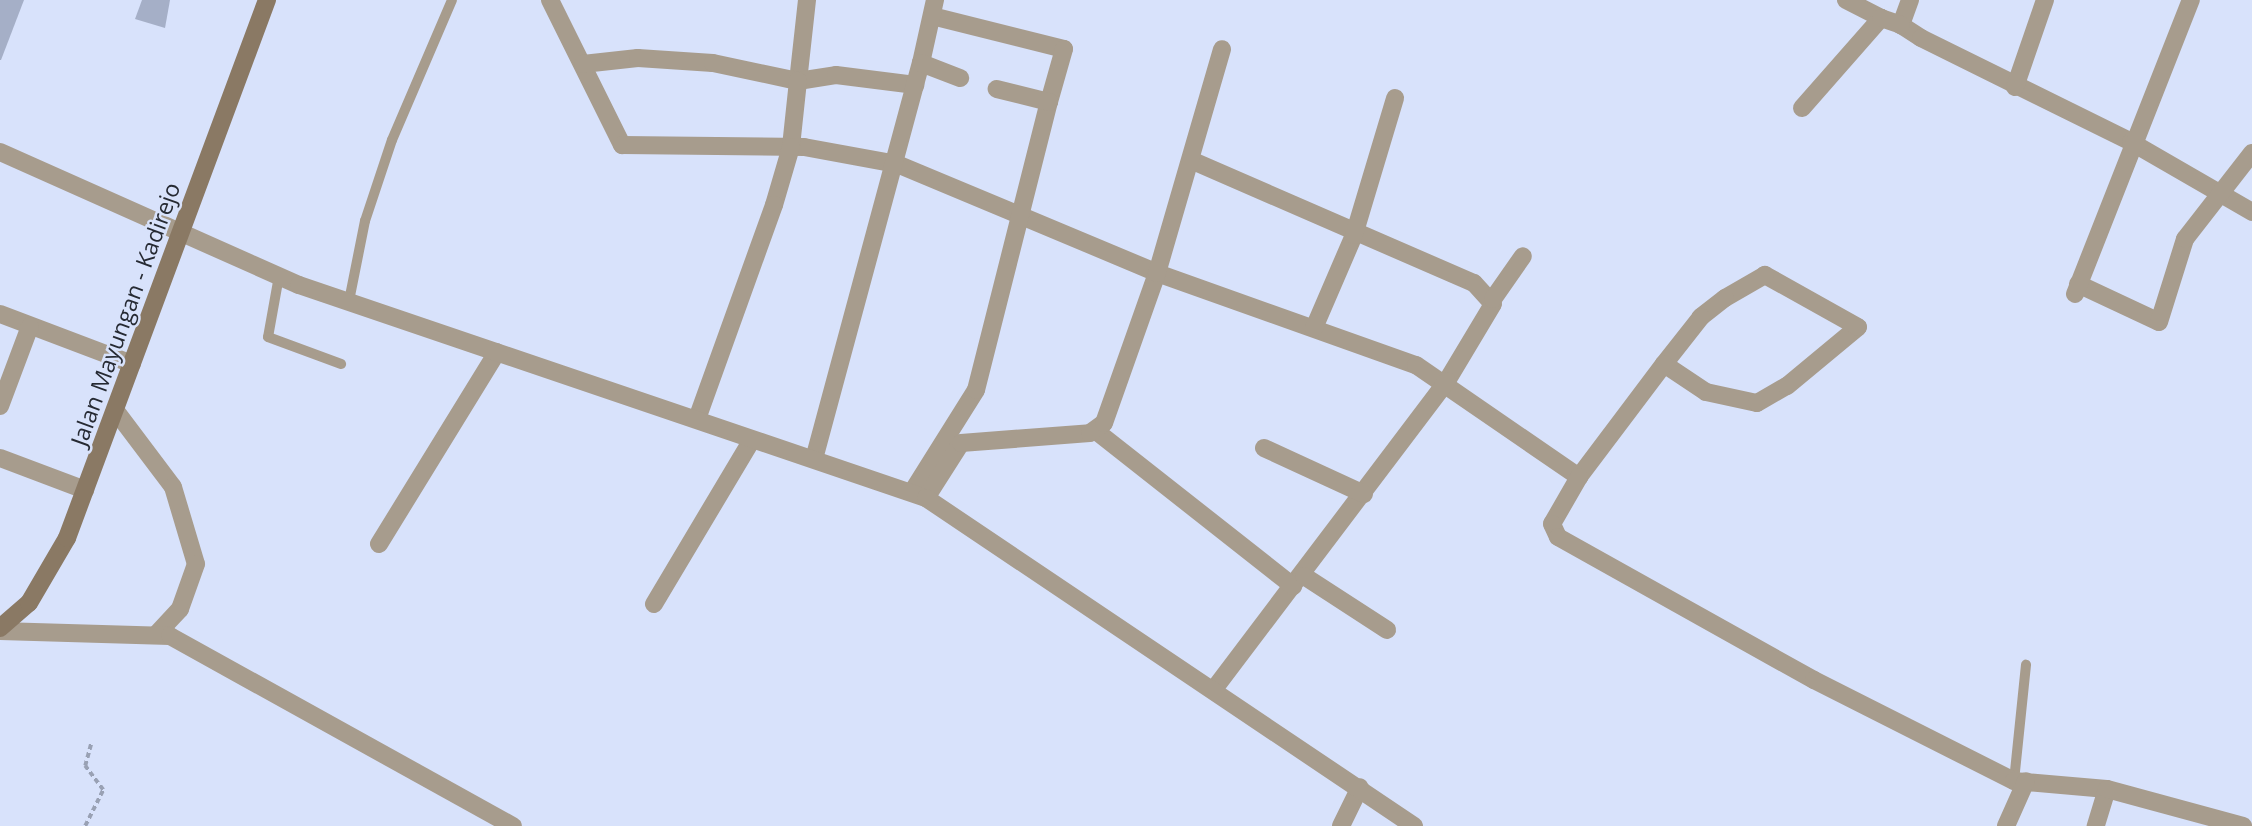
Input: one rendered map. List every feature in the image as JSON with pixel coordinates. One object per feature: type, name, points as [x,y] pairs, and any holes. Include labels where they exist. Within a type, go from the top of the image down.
[{"type":"main road","name":"Jalan Mayungan - Kadirejo","points":[[0,630],[29,603],[51,570],[118,414],[132,364],[182,237],[267,0]]},
{"type":"street","points":[[550,0],[622,145],[842,150],[897,164],[1157,273],[1314,328],[1447,381],[1579,477]]},
{"type":"street","points":[[697,419],[791,148],[807,0]]},
{"type":"street","points":[[1846,0],[1901,25],[2015,87],[2130,142],[2222,192],[2252,212]]},
{"type":"street","points":[[1901,25],[1910,0]]},
{"type":"street","points":[[2015,87],[2045,0]]},
{"type":"street","points":[[2190,0],[2130,142],[2077,289],[2159,322],[2185,239],[2252,153]]},
{"type":"street","points":[[814,459],[897,164],[933,8],[1064,49],[1016,213],[976,390],[919,495]]},
{"type":"street","points":[[1802,108],[1881,18]]},
{"type":"street","points":[[1096,431],[1111,408],[1157,273],[1193,161],[1222,49]]},
{"type":"street","points":[[583,64],[638,58],[713,63],[798,81],[850,76],[915,85]]},
{"type":"street","points":[[921,63],[960,78]]},
{"type":"street","points":[[997,89],[1049,102]]},
{"type":"street","points":[[1314,328],[1354,235],[1395,98]]},
{"type":"street","points":[[0,152],[182,237],[279,276],[697,419],[751,441],[814,459],[919,495],[1215,688],[1414,826]]},
{"type":"street","points":[[1193,161],[1354,235],[1474,283],[1493,299]]},
{"type":"street","points":[[1215,688],[1447,381],[1493,299],[1523,256]]},
{"type":"street","points":[[1664,364],[1706,392],[1757,402],[1787,386],[1857,327],[1772,277],[1758,276],[1701,317],[1664,364],[1579,477],[1552,524],[1558,537],[1814,680],[2020,781],[2106,789],[2243,826]]},
{"type":"street","points":[[0,314],[132,364]]},
{"type":"street","points":[[0,406],[30,326]]},
{"type":"street","points":[[379,544],[497,352]]},
{"type":"street","points":[[118,414],[173,487],[195,564],[183,602],[158,633]]},
{"type":"street","points":[[919,495],[961,443],[1096,431],[1298,581],[1387,630]]},
{"type":"street","points":[[654,604],[751,441]]},
{"type":"street","points":[[1264,448],[1364,494]]},
{"type":"street","points":[[0,458],[85,490]]},
{"type":"street","points":[[0,630],[158,633],[513,826]]},
{"type":"street","points":[[2006,826],[2020,781]]},
{"type":"street","points":[[1342,826],[1360,787]]},
{"type":"street","points":[[2096,826],[2106,789]]},
{"type":"lane","points":[[348,301],[365,221],[392,140],[452,0]]},
{"type":"lane","points":[[279,276],[268,337],[341,364]]},
{"type":"lane","points":[[2020,781],[2026,665]]},
{"type":"path","points":[[85,826],[103,790],[85,766],[90,743]]},
{"type":"building","points":[[0,0],[24,0],[1,60],[0,60]]},
{"type":"building","points":[[142,0],[170,0],[165,28],[135,19]]}]
